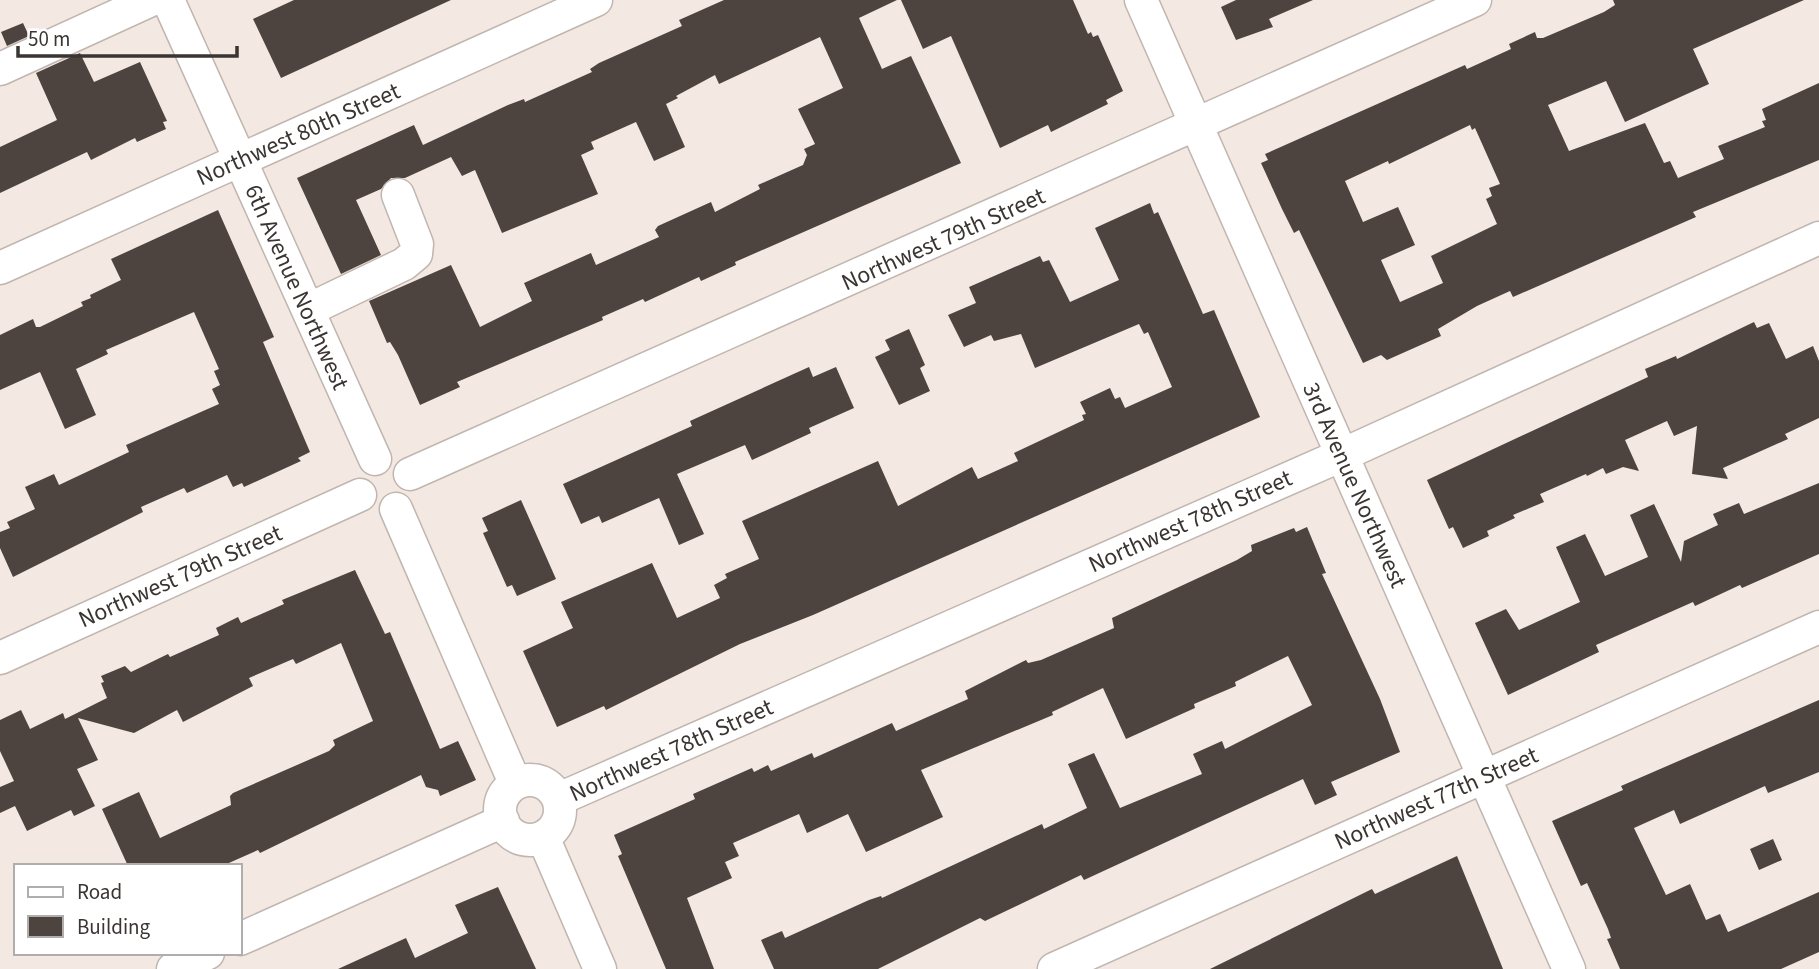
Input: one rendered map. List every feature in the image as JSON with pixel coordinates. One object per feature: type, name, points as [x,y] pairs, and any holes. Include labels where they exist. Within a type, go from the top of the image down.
[{"type":"street","points":[[0,69],[151,0]]},
{"type":"street","name":"6th Avenue Northwest","points":[[168,0],[375,459]]},
{"type":"street","name":"Northwest 80th Street","points":[[0,268],[596,0]]},
{"type":"street","name":"3rd Avenue Northwest","points":[[1142,0],[1569,969]]},
{"type":"street","name":"Northwest 79th Street","points":[[410,474],[1475,0]]},
{"type":"street","points":[[308,310],[404,264],[416,254],[417,244],[398,195]]},
{"type":"street","name":"Northwest 78th Street","points":[[559,799],[1342,455],[1819,238]]},
{"type":"street","points":[[389,457],[398,460],[410,474],[411,492],[407,500],[396,509],[376,510],[360,495],[359,474],[364,466],[375,459],[389,457]]},
{"type":"street","name":"Northwest 79th Street","points":[[0,658],[360,495]]},
{"type":"street","points":[[396,509],[515,783]]},
{"type":"street","name":"Northwest 77th Street","points":[[1054,969],[1819,627]]},
{"type":"street","points":[[525,780],[545,783],[559,799],[559,819],[543,836],[523,839],[512,834],[503,821],[502,799],[515,783],[525,780]]},
{"type":"street","points":[[242,938],[503,821]]},
{"type":"street","points":[[543,836],[600,969]]},
{"type":"street","points":[[173,969],[204,955]]},
{"type":"building","points":[[294,0],[451,0],[281,78],[253,19]]},
{"type":"building","points":[[724,0],[897,0],[859,18],[882,69],[911,56],[961,163],[735,262],[736,265],[701,281],[699,277],[645,302],[643,299],[602,317],[603,320],[457,382],[460,387],[420,405],[398,355],[390,342],[387,343],[369,301],[451,265],[480,327],[532,301],[524,283],[591,253],[596,265],[659,237],[655,230],[658,226],[711,202],[715,212],[760,189],[758,185],[803,165],[807,155],[804,149],[815,144],[798,109],[843,88],[820,37],[719,84],[715,75],[666,104],[685,147],[654,161],[636,122],[591,142],[594,149],[581,155],[598,194],[502,233],[475,170],[462,176],[451,157],[405,178],[391,178],[381,189],[356,200],[381,255],[341,274],[297,178],[414,125],[423,145],[508,105],[524,99],[525,102],[592,72],[590,69],[599,63],[682,26],[679,20]]},
{"type":"building","points":[[901,0],[1073,0],[1088,34],[1091,32],[1093,37],[1098,35],[1123,91],[1106,100],[1108,104],[1051,132],[1048,125],[1000,148],[951,36],[923,49]]},
{"type":"building","points":[[1236,0],[1313,0],[1269,19],[1273,27],[1236,40],[1221,7]]},
{"type":"building","points":[[1613,0],[1804,0],[1693,49],[1709,84],[1625,122],[1606,81],[1548,105],[1569,151],[1645,123],[1664,163],[1670,161],[1678,178],[1724,159],[1718,146],[1765,127],[1762,121],[1766,120],[1762,109],[1819,83],[1819,160],[1693,212],[1696,217],[1513,297],[1510,291],[1477,306],[1438,329],[1441,336],[1387,360],[1381,355],[1363,363],[1299,230],[1294,233],[1282,209],[1261,163],[1268,160],[1265,154],[1465,65],[1467,69],[1511,49],[1509,44],[1535,32],[1537,38],[1543,38],[1615,5]],"holes":[[[1470,125],[1472,130],[1475,128],[1500,184],[1489,188],[1492,196],[1486,199],[1497,224],[1431,256],[1443,283],[1400,302],[1381,260],[1415,245],[1398,207],[1363,222],[1345,181],[1388,161],[1389,164]]]},
{"type":"building","points":[[23,23],[29,36],[7,46],[1,32]]},
{"type":"building","points":[[80,53],[94,82],[140,62],[167,121],[163,122],[166,129],[137,142],[135,138],[91,160],[87,152],[0,193],[0,147],[57,120],[36,73]]},
{"type":"building","points":[[1150,203],[1154,214],[1158,212],[1203,314],[1214,310],[1260,417],[813,615],[740,644],[606,710],[604,706],[557,727],[523,651],[573,628],[561,602],[652,563],[677,618],[720,598],[714,585],[727,578],[725,574],[759,559],[742,521],[878,461],[898,506],[972,467],[978,479],[1018,461],[1014,453],[1084,420],[1082,415],[1086,414],[1080,402],[1110,388],[1115,399],[1120,397],[1125,408],[1172,387],[1148,332],[1144,334],[1139,324],[1035,368],[1021,334],[994,341],[991,335],[964,347],[948,315],[976,303],[969,287],[1040,256],[1043,262],[1049,260],[1070,302],[1119,280],[1095,228]]},
{"type":"building","points":[[218,210],[274,337],[263,342],[310,452],[298,458],[301,461],[244,487],[242,483],[233,487],[227,475],[187,493],[184,488],[141,507],[143,512],[13,577],[0,548],[0,532],[10,528],[7,522],[35,509],[25,487],[54,474],[59,485],[129,452],[126,445],[219,404],[212,389],[220,385],[214,371],[219,369],[194,312],[106,350],[108,354],[76,369],[96,415],[65,429],[40,372],[0,390],[0,335],[33,319],[36,327],[40,327],[83,306],[81,302],[91,298],[90,295],[121,280],[111,259]]},
{"type":"building","points":[[1754,322],[1757,328],[1769,323],[1786,359],[1813,346],[1819,361],[1819,418],[1785,434],[1788,439],[1723,468],[1728,479],[1692,474],[1697,426],[1674,436],[1667,421],[1625,440],[1639,471],[1623,467],[1606,474],[1603,468],[1540,494],[1544,502],[1513,515],[1515,518],[1487,531],[1489,536],[1463,548],[1453,527],[1449,529],[1427,480],[1648,377],[1645,369],[1676,356],[1677,359]]},
{"type":"building","points":[[909,329],[925,365],[920,368],[930,391],[899,405],[875,357],[890,350],[885,340]]},
{"type":"building","points":[[809,367],[813,377],[836,367],[854,408],[809,428],[811,433],[752,460],[745,445],[677,474],[704,534],[679,545],[659,498],[602,523],[599,516],[581,524],[563,484],[692,426],[690,421]]},
{"type":"building","points":[[1819,483],[1819,554],[1695,606],[1693,602],[1596,645],[1599,652],[1508,695],[1475,623],[1506,609],[1519,630],[1580,602],[1556,547],[1585,534],[1605,576],[1648,557],[1630,515],[1654,504],[1681,562],[1684,541],[1718,525],[1713,514],[1739,503],[1744,514]]},
{"type":"building","points":[[521,500],[556,579],[517,596],[512,585],[507,587],[483,533],[488,531],[482,518]]},
{"type":"building","points":[[1307,527],[1326,573],[1322,574],[1380,699],[1400,752],[1331,782],[1337,795],[1315,805],[1303,779],[1084,880],[1081,875],[985,921],[980,918],[878,969],[774,969],[761,940],[782,931],[785,938],[869,900],[881,896],[882,898],[1042,824],[1044,829],[1087,808],[1068,764],[1094,753],[1120,808],[1202,774],[1193,754],[1222,741],[1225,749],[1312,705],[1288,656],[1235,682],[1236,686],[1194,704],[1195,708],[1126,739],[1103,688],[1052,712],[1053,715],[921,770],[943,817],[866,852],[848,814],[807,833],[799,814],[733,843],[739,856],[725,862],[732,878],[687,898],[714,969],[666,969],[618,856],[622,854],[614,835],[695,799],[693,794],[752,768],[754,772],[768,765],[771,771],[812,753],[814,758],[892,723],[896,731],[968,699],[965,691],[1026,660],[1028,663],[1041,660],[1114,628],[1112,618],[1237,560],[1252,551],[1251,545],[1294,528],[1296,532]]},
{"type":"building","points":[[355,570],[385,634],[390,632],[440,749],[458,741],[476,780],[440,796],[438,790],[426,787],[421,775],[260,853],[258,850],[226,864],[127,864],[102,809],[139,792],[160,838],[231,805],[230,796],[233,793],[329,751],[335,745],[333,740],[373,721],[341,643],[296,664],[293,659],[249,678],[253,686],[183,722],[177,710],[134,733],[78,718],[98,760],[77,769],[95,806],[74,816],[71,810],[27,831],[15,806],[0,813],[0,787],[14,781],[0,751],[0,720],[21,710],[30,729],[63,713],[65,719],[107,698],[101,676],[125,666],[131,672],[168,654],[170,657],[219,635],[216,628],[238,617],[241,623],[284,604],[282,600]]},
{"type":"building","points":[[1819,700],[1819,772],[1768,793],[1765,786],[1680,824],[1674,810],[1634,828],[1666,895],[1690,884],[1706,920],[1720,914],[1728,932],[1819,892],[1819,952],[1781,969],[1620,969],[1607,939],[1611,938],[1608,929],[1587,883],[1581,886],[1552,821],[1623,790],[1621,786]]},
{"type":"building","points":[[1773,839],[1782,860],[1759,870],[1750,849]]},
{"type":"building","points":[[1457,856],[1503,969],[1210,969],[1372,889],[1375,894]]},
{"type":"building","points":[[498,887],[536,969],[338,969],[406,938],[415,958],[468,933],[455,905]]}]
